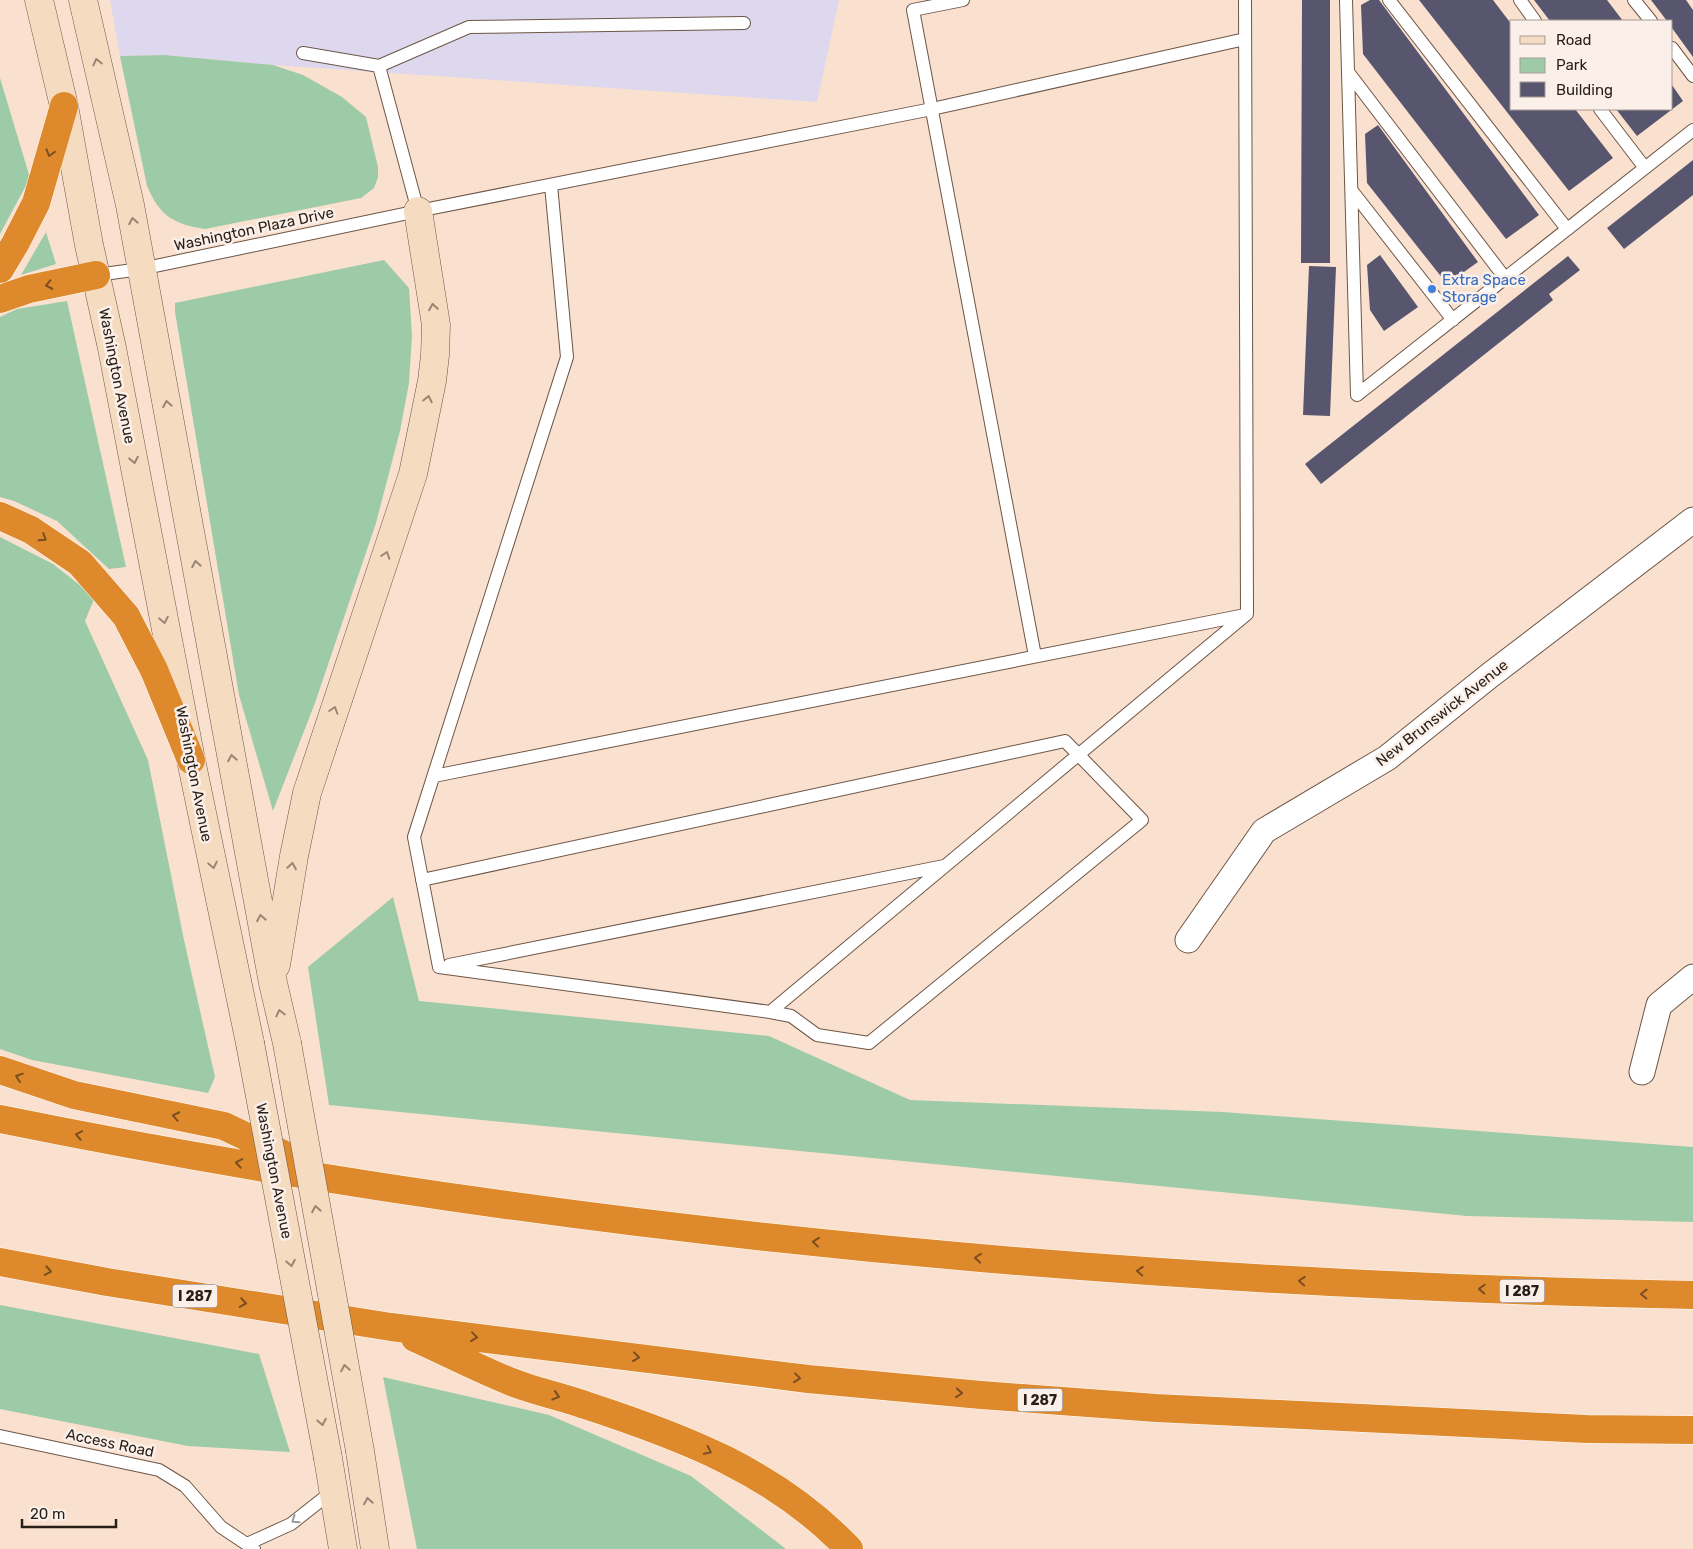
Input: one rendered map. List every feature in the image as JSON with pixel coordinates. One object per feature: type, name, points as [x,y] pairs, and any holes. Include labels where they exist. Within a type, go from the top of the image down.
[{"type":"highway","points":[[0,269],[16,244],[36,203],[64,106]]},
{"type":"highway","points":[[0,299],[29,289],[96,275]]},
{"type":"highway","points":[[0,516],[31,530],[80,562],[126,616],[154,670],[191,760]]},
{"type":"highway","points":[[0,1070],[74,1096],[224,1126],[339,1180]]},
{"type":"highway","name":"I 287","points":[[0,1119],[102,1140],[339,1180],[615,1220],[883,1249],[1080,1267],[1351,1284],[1555,1293],[1693,1295]]},
{"type":"highway","name":"I 287","points":[[0,1262],[107,1282],[391,1327],[808,1379],[981,1396],[1186,1410],[1587,1429],[1693,1430]]},
{"type":"highway","points":[[391,1327],[509,1381],[684,1439],[734,1463],[782,1492],[832,1531],[849,1549]]},
{"type":"main road","name":"Washington Avenue","points":[[39,0],[64,106],[89,245],[112,348],[191,760],[250,1043],[334,1490],[343,1549]]},
{"type":"main road","points":[[83,0],[130,205],[273,983],[287,1043],[360,1451],[375,1549]]},
{"type":"main road","points":[[273,983],[306,793],[413,474],[432,381],[436,325],[418,212]]},
{"type":"street","name":"New Brunswick Avenue","points":[[1188,940],[1264,831],[1387,758],[1489,676],[1693,520]]},
{"type":"street","points":[[1642,1072],[1659,1004],[1693,977]]},
{"type":"lane","points":[[963,0],[913,10],[1035,656]]},
{"type":"lane","points":[[1245,0],[1248,614]]},
{"type":"lane","points":[[1346,0],[1357,395],[1693,130]]},
{"type":"lane","points":[[1389,0],[1567,229]]},
{"type":"lane","points":[[1520,0],[1534,20]]},
{"type":"lane","points":[[1634,0],[1650,20]]},
{"type":"lane","points":[[302,53],[379,66],[469,27],[744,23]]},
{"type":"lane","name":"Washington Plaza Drive","points":[[96,275],[141,269],[932,109],[1245,39]]},
{"type":"lane","points":[[1673,49],[1693,76]]},
{"type":"lane","points":[[379,66],[418,212]]},
{"type":"lane","points":[[1348,72],[1505,278]]},
{"type":"lane","points":[[1601,110],[1645,168]]},
{"type":"lane","points":[[439,968],[414,837],[567,357],[551,185]]},
{"type":"lane","points":[[1352,191],[1453,320]]},
{"type":"lane","points":[[434,776],[1248,614]]},
{"type":"lane","points":[[770,1012],[1248,614]]},
{"type":"lane","points":[[422,880],[1065,741],[1142,820],[869,1043],[817,1035],[791,1016],[770,1012],[439,968]]},
{"type":"lane","points":[[439,968],[946,865]]},
{"type":"lane","name":"Access Road","points":[[0,1436],[159,1470],[185,1486],[221,1526],[251,1546],[291,1524],[334,1490]]},
{"type":"shaded area","points":[[110,0],[839,0],[817,102],[273,65],[164,55],[120,56]]},
{"type":"green space","points":[[164,55],[273,65],[303,75],[342,97],[366,117],[378,167],[378,177],[374,188],[361,198],[205,229],[184,224],[169,217],[157,205],[147,186],[120,56]]},
{"type":"green space","points":[[0,78],[30,178],[0,234]]},
{"type":"green space","points":[[46,232],[56,264],[21,275]]},
{"type":"green space","points":[[384,260],[409,288],[412,336],[409,383],[400,431],[376,523],[315,703],[273,811],[239,695],[175,303]]},
{"type":"green space","points":[[67,301],[126,567],[109,569],[57,521],[14,501],[0,497],[0,317],[17,309]]},
{"type":"green space","points":[[0,537],[53,564],[95,597],[85,621],[148,760],[184,940],[215,1077],[208,1093],[32,1060],[0,1049]]},
{"type":"green space","points":[[393,897],[419,1001],[769,1036],[910,1100],[1223,1112],[1693,1147],[1693,1222],[1467,1216],[329,1105],[308,967]]},
{"type":"green space","points":[[0,1305],[259,1354],[290,1452],[188,1446],[0,1409]]},
{"type":"green space","points":[[383,1377],[549,1415],[691,1476],[786,1549],[417,1549]]},
{"type":"building","points":[[1302,0],[1330,0],[1330,263],[1301,263]]},
{"type":"building","points":[[1370,0],[1379,0],[1539,215],[1506,239],[1363,54],[1361,5]]},
{"type":"building","points":[[1419,0],[1493,0],[1510,22],[1510,110],[1576,110],[1613,158],[1569,191]]},
{"type":"building","points":[[1534,0],[1607,0],[1622,20],[1549,20]]},
{"type":"building","points":[[1651,0],[1686,0],[1693,10],[1693,57],[1673,29],[1673,20],[1666,20]]},
{"type":"building","points":[[1673,86],[1683,101],[1673,109]]},
{"type":"building","points":[[1617,110],[1671,110],[1637,136]]},
{"type":"building","points":[[1378,125],[1478,262],[1447,284],[1367,183],[1365,134]]},
{"type":"building","points":[[1693,160],[1693,195],[1624,249],[1607,228]]},
{"type":"building","points":[[1380,255],[1418,307],[1384,331],[1370,310],[1367,265]]},
{"type":"building","points":[[1568,256],[1580,270],[1549,294],[1553,300],[1321,484],[1305,464]]},
{"type":"building","points":[[1309,266],[1336,267],[1330,416],[1303,415]]},
{"type":"place","name":"Extra Space Storage","points":[[1432,289]]}]
